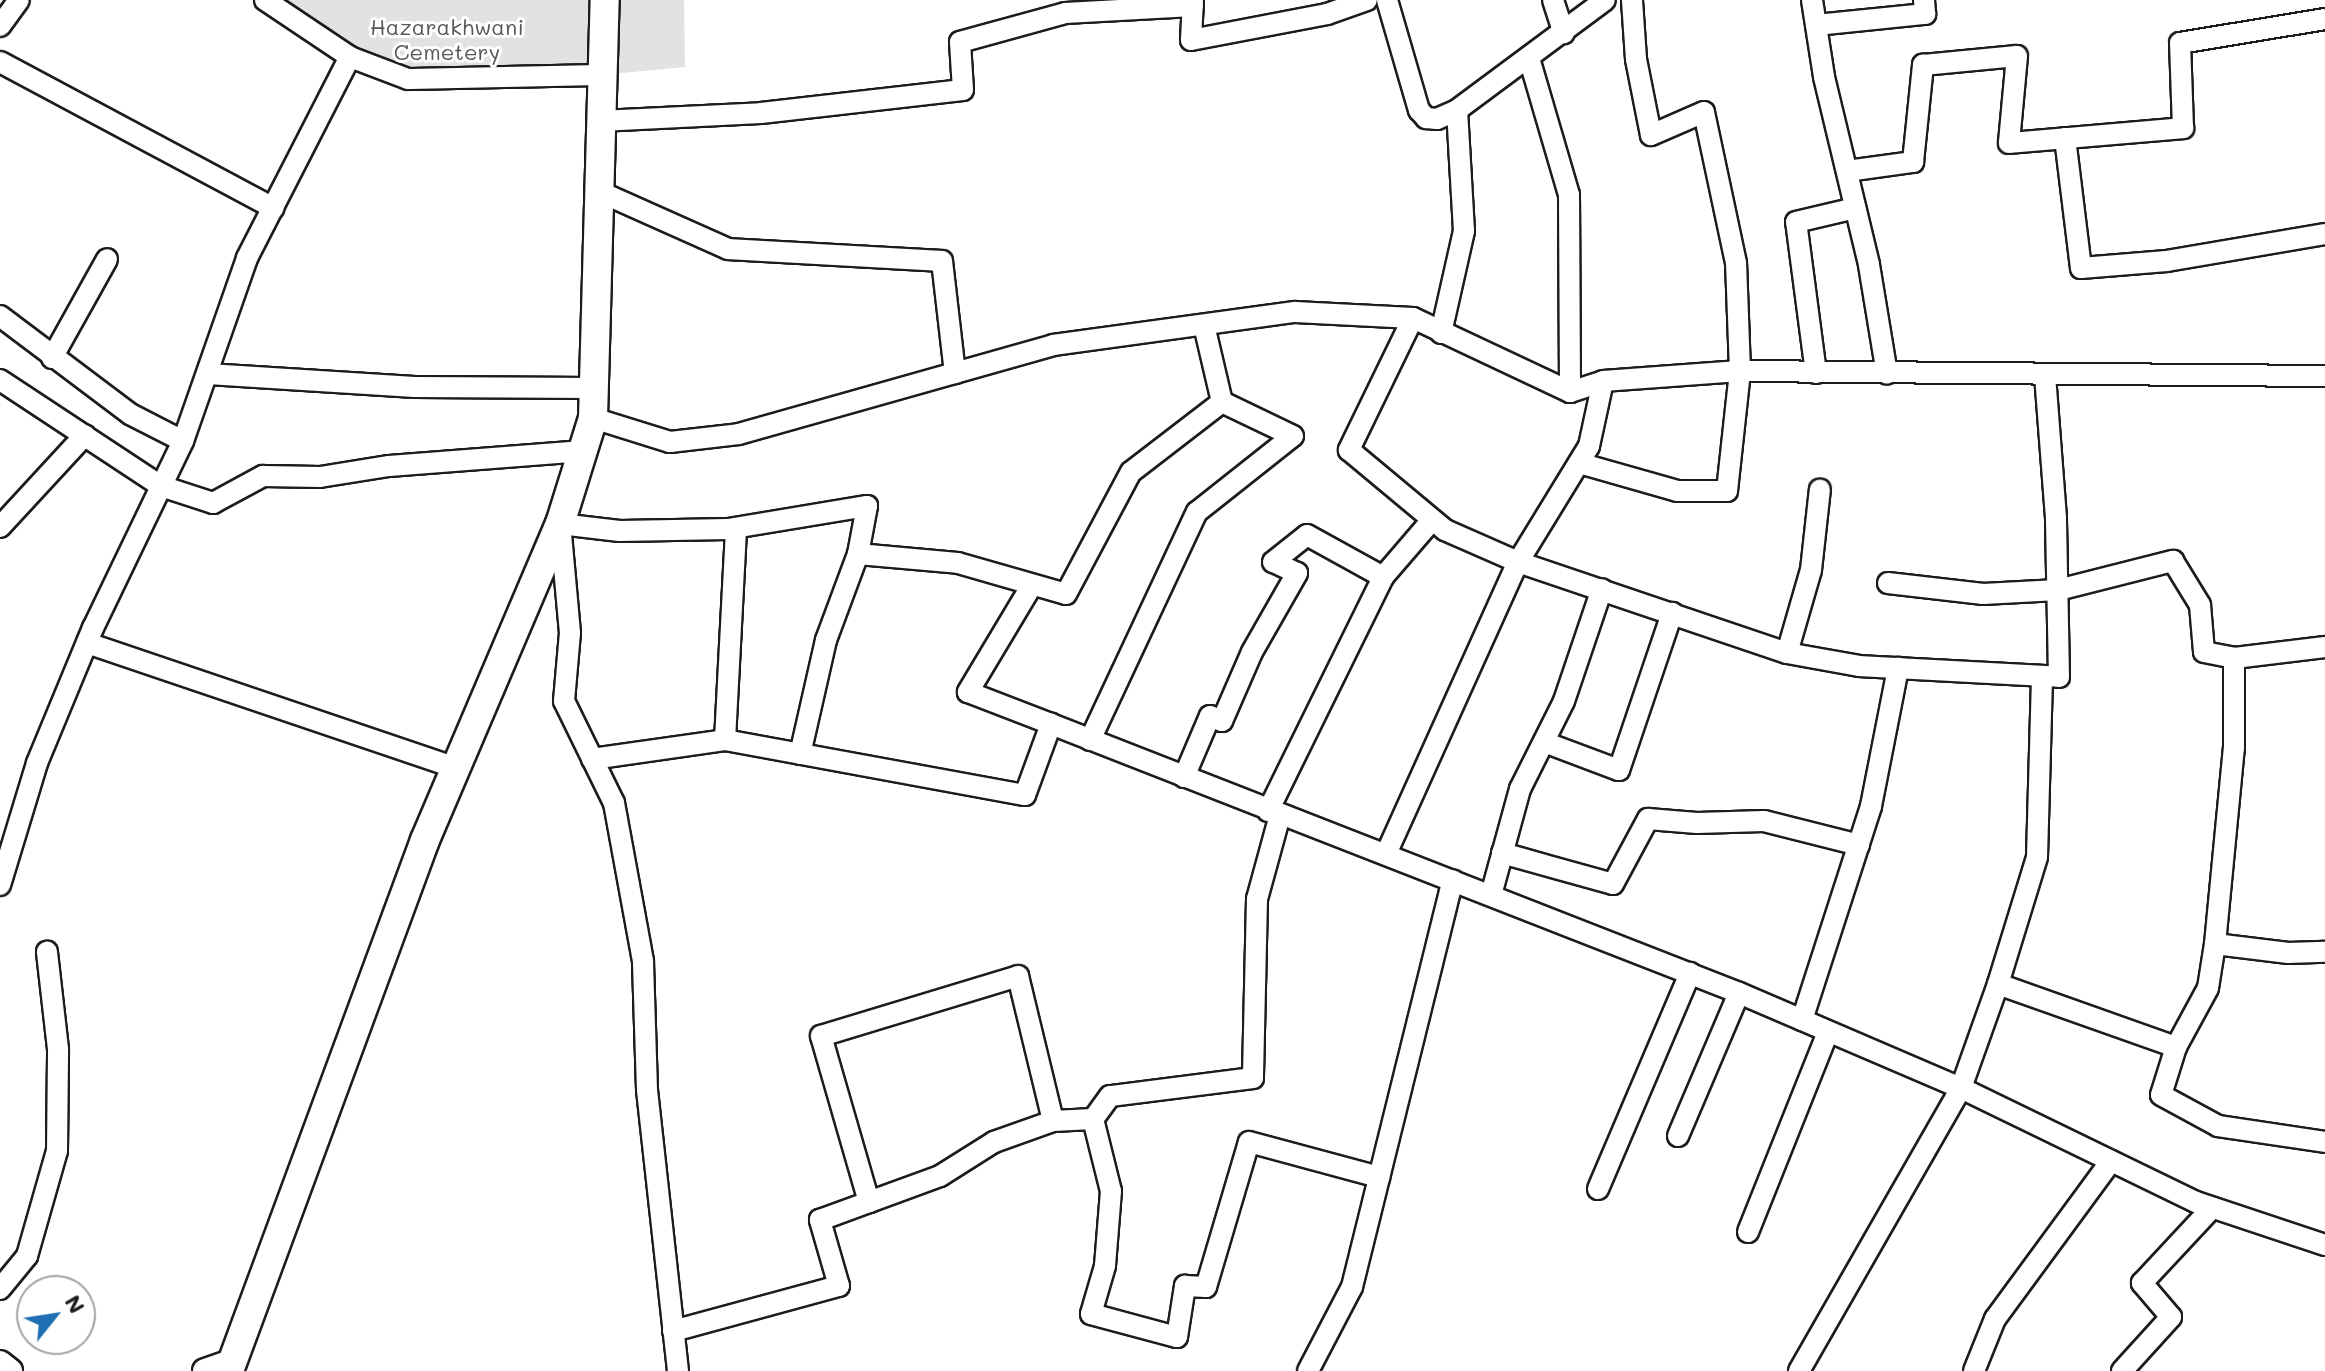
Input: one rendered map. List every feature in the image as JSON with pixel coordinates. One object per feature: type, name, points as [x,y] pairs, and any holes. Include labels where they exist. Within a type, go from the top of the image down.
[{"type":"main road","points":[[237,1368],[286,1210],[456,768],[560,524],[593,418],[605,0]]},
{"type":"street","points":[[0,26],[19,0]]},
{"type":"street","points":[[265,0],[350,57],[408,79],[601,75]]},
{"type":"street","points":[[600,121],[761,113],[963,90],[960,42],[1064,7],[1193,3],[1191,40],[1327,14],[1367,0]]},
{"type":"street","points":[[1387,0],[1419,110],[1426,118],[1437,119],[1457,110],[1605,0]]},
{"type":"street","points":[[1553,0],[1564,33]]},
{"type":"street","points":[[1579,463],[1677,491],[1727,491],[1740,371],[1736,263],[1704,112],[1651,135],[1636,59],[1632,0]]},
{"type":"street","points":[[1812,0],[1869,265],[1887,374]]},
{"type":"street","points":[[1816,25],[1925,14],[1924,0]]},
{"type":"street","points":[[1847,171],[1913,162],[1923,65],[2017,56],[2009,143],[2183,128],[2180,43],[2325,19]]},
{"type":"street","points":[[0,885],[37,763],[87,643],[183,441],[247,258],[350,57]]},
{"type":"street","points":[[1529,58],[1569,195],[1570,392]]},
{"type":"street","points":[[0,62],[273,208]]},
{"type":"street","points":[[1441,333],[1464,231],[1457,110]]},
{"type":"street","points":[[2065,138],[2081,268],[2167,261],[2325,234]]},
{"type":"street","points":[[598,191],[728,249],[942,261],[955,373]]},
{"type":"street","points":[[1816,373],[1796,222],[1855,208]]},
{"type":"street","points":[[52,358],[107,259]]},
{"type":"street","points":[[593,418],[670,442],[739,434],[1053,345],[1295,312],[1413,318],[1570,392],[1603,381],[1740,371],[2325,376]]},
{"type":"street","points":[[0,316],[130,414],[183,441]]},
{"type":"street","points":[[1413,318],[1349,450],[1432,520],[1445,530],[1518,562],[1787,653],[1859,666],[2059,677],[2058,590],[2045,375]]},
{"type":"street","points":[[1204,325],[1222,402]]},
{"type":"street","points":[[208,374],[415,387],[594,388]]},
{"type":"street","points":[[0,380],[161,486],[213,503],[263,476],[320,477],[389,466],[583,451]]},
{"type":"street","points":[[1386,854],[1518,562],[1589,446],[1603,381]]},
{"type":"street","points":[[858,554],[958,563],[1066,594],[1131,472],[1222,402]]},
{"type":"street","points":[[1090,740],[1197,512],[1293,436],[1222,402]]},
{"type":"street","points":[[0,527],[85,435]]},
{"type":"street","points":[[1787,653],[1811,570],[1820,489]]},
{"type":"street","points":[[678,1371],[647,1090],[643,961],[614,803],[564,701],[570,633],[560,524],[620,531],[736,528],[867,506],[858,554],[826,640],[800,754]]},
{"type":"street","points":[[1093,1119],[1110,1096],[1253,1078],[1257,899],[1274,813],[1383,577],[1432,520]]},
{"type":"street","points":[[725,740],[736,528]]},
{"type":"street","points":[[1184,777],[1210,716],[1222,721],[1252,652],[1297,573],[1273,562],[1307,535],[1383,577]]},
{"type":"street","points":[[1888,583],[1983,594],[2058,590],[2173,561],[2200,605],[2204,652],[2234,658],[2325,647]]},
{"type":"street","points":[[1032,585],[968,692],[1690,973],[1961,1088],[2212,1208],[2325,1245]]},
{"type":"street","points":[[1491,895],[1520,789],[1564,701],[1602,589]]},
{"type":"street","points":[[1544,742],[1619,770],[1672,613]]},
{"type":"street","points":[[87,643],[456,768]]},
{"type":"street","points":[[2234,658],[2234,748],[2208,988],[2176,1047],[2161,1095],[2218,1126],[2325,1142]]},
{"type":"street","points":[[1802,1020],[1871,806],[1898,668]]},
{"type":"street","points":[[1799,1371],[1961,1088],[1998,984],[2037,857],[2042,676]]},
{"type":"street","points":[[592,759],[725,740],[1025,795],[1051,724]]},
{"type":"street","points":[[1502,853],[1613,884],[1648,819],[1697,823],[1764,821],[1859,845]]},
{"type":"street","points":[[1308,1371],[1352,1287],[1453,880]]},
{"type":"street","points":[[2215,944],[2288,953],[2325,952]]},
{"type":"street","points":[[0,1289],[27,1256],[57,1151],[58,1049],[47,952]]},
{"type":"street","points":[[1598,1189],[1690,973]]},
{"type":"street","points":[[869,1202],[821,1036],[1018,976],[1053,1121]]},
{"type":"street","points":[[1998,984],[2176,1047]]},
{"type":"street","points":[[1678,1136],[1739,993]]},
{"type":"street","points":[[1748,1232],[1828,1032]]},
{"type":"street","points":[[673,1331],[839,1286],[820,1220],[940,1176],[994,1142],[1053,1121],[1093,1119]]},
{"type":"street","points":[[1093,1119],[1111,1191],[1105,1266],[1091,1314],[1177,1337],[1185,1286],[1206,1287],[1249,1142],[1379,1177]]},
{"type":"street","points":[[1974,1371],[1995,1319],[2111,1161]]},
{"type":"street","points":[[2122,1371],[2171,1317],[2142,1283],[2212,1208]]},
{"type":"street","points":[[0,1363],[10,1371]]},
{"type":"street","points":[[205,1371],[237,1368]]},
{"type":"green space","name":"Hazarakhwani Cemetery","points":[[258,0],[684,0],[685,67],[601,75],[408,79]]}]
